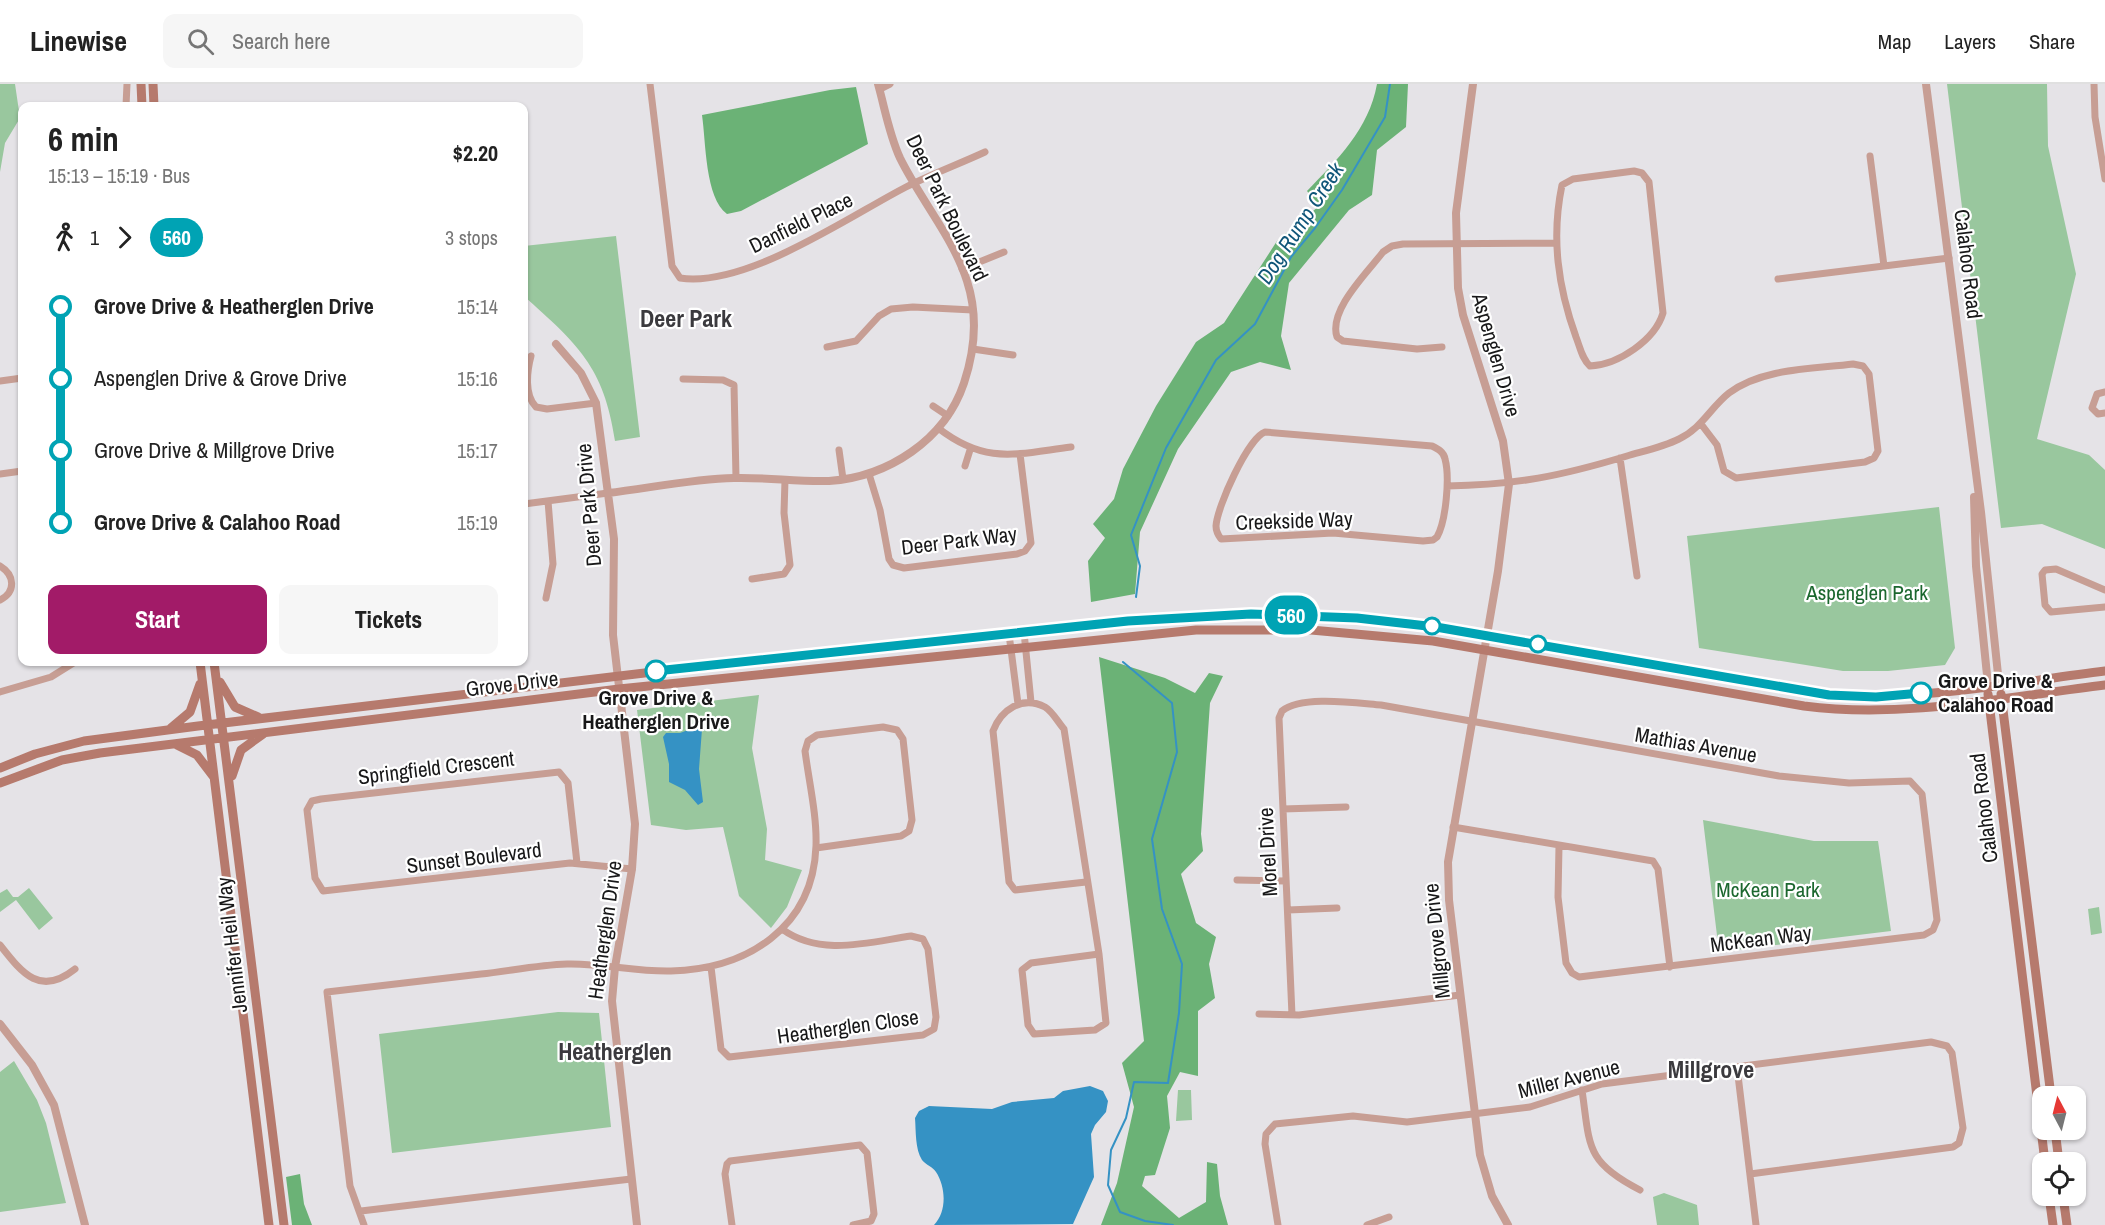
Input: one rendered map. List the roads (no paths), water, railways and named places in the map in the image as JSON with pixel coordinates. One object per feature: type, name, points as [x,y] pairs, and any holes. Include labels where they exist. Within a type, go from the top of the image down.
[{"type":"main road","points":[[141,84],[142,102]]},
{"type":"main road","points":[[153,84],[154,102]]},
{"type":"main road","name":"Grove Drive","points":[[0,768],[35,754],[75,743],[222,723],[617,676],[1024,632],[1139,620],[1251,614],[1396,622],[1486,635],[1829,695],[1885,696],[2105,671]]},
{"type":"main road","name":"Grove Drive","points":[[0,783],[62,760],[224,737],[619,689],[1161,632],[1250,629],[1365,634],[1484,649],[1828,709],[1895,710],[2105,685]]},
{"type":"main road","name":"Jennifer Heil Way","points":[[201,666],[269,1225]]},
{"type":"main road","name":"Jennifer Heil Way","points":[[215,666],[284,1225]]},
{"type":"main road","points":[[216,672],[235,707],[264,718]]},
{"type":"main road","points":[[167,730],[190,712],[197,698],[202,675]]},
{"type":"main road","name":"Calahoo Road","points":[[1999,684],[2050,1086]]},
{"type":"main road","name":"Calahoo Road","points":[[1988,685],[2044,1152]]},
{"type":"main road","points":[[230,788],[234,765],[241,750],[267,732]]},
{"type":"main road","points":[[172,744],[188,748],[197,755],[214,778]]},
{"type":"main road","points":[[2050,1206],[2053,1225]]},
{"type":"main road","points":[[2064,1206],[2067,1225]]},
{"type":"street","points":[[126,102],[127,84]]},
{"type":"street","name":"Danfield Place","points":[[650,84],[672,266],[680,278],[725,273],[776,257],[914,184]]},
{"type":"street","points":[[879,87],[890,84]]},
{"type":"street","name":"Aspenglen Drive","points":[[1473,84],[1458,190],[1456,245],[1458,288],[1463,315],[1503,441],[1509,484],[1484,649]]},
{"type":"street","name":"Calahoo Road","points":[[1926,84],[1949,258],[1999,684]]},
{"type":"street","points":[[2094,84],[2095,117],[2105,179]]},
{"type":"street","name":"Deer Park Boulevard","points":[[528,504],[736,478],[843,479],[869,474],[909,454],[938,429],[961,392],[973,349],[973,310],[962,269],[914,184],[891,135],[879,87]]},
{"type":"street","points":[[914,184],[985,152]]},
{"type":"street","points":[[1870,156],[1884,266]]},
{"type":"street","points":[[1634,171],[1646,175],[1649,182],[1664,306],[1661,319],[1644,340],[1615,359],[1593,366],[1587,364],[1561,289],[1556,243],[1560,193],[1564,182],[1634,171]]},
{"type":"street","points":[[1442,347],[1417,349],[1343,341],[1337,337],[1335,332],[1337,320],[1349,295],[1388,248],[1403,244],[1556,243]]},
{"type":"street","points":[[962,269],[1004,252]]},
{"type":"street","points":[[1778,279],[1949,258]]},
{"type":"street","points":[[827,347],[856,341],[879,316],[891,309],[913,307],[973,310]]},
{"type":"street","name":"Deer Park Drive","points":[[556,344],[581,373],[596,404],[614,539],[613,635],[617,676]]},
{"type":"street","points":[[973,349],[1013,355]]},
{"type":"street","points":[[531,356],[528,374],[530,398],[536,407],[547,409],[596,404]]},
{"type":"street","points":[[1447,486],[1509,484],[1558,476],[1620,458],[1673,442],[1701,424],[1727,395],[1748,382],[1773,375],[1858,364],[1867,369],[1869,374],[1878,451],[1874,458],[1865,462],[1736,478],[1724,471],[1717,445],[1701,424]]},
{"type":"street","points":[[0,381],[18,379]]},
{"type":"street","points":[[683,379],[723,380],[734,385],[736,478]]},
{"type":"street","points":[[2105,392],[2097,394],[2092,408],[2098,414],[2105,413]]},
{"type":"street","points":[[933,406],[948,416]]},
{"type":"street","points":[[938,429],[970,450],[993,454],[1020,454],[1071,447]]},
{"type":"street","name":"Creekside Way","points":[[1264,432],[1432,446],[1440,450],[1445,458],[1447,486],[1440,532],[1433,540],[1333,533],[1227,541],[1221,539],[1216,530],[1226,495],[1252,442],[1264,432]]},
{"type":"street","name":"Calahoo Road","points":[[1972,448],[1976,566],[1988,685]]},
{"type":"street","points":[[839,450],[843,479]]},
{"type":"street","points":[[965,466],[970,450]]},
{"type":"street","name":"Deer Park Way","points":[[869,474],[880,510],[889,559],[893,565],[904,568],[1017,554],[1028,549],[1031,539],[1020,454]]},
{"type":"street","points":[[1620,458],[1637,576]]},
{"type":"street","points":[[0,474],[18,472]]},
{"type":"street","points":[[752,579],[780,576],[788,569],[784,513],[785,480]]},
{"type":"street","points":[[546,598],[553,564],[548,501]]},
{"type":"street","points":[[0,566],[9,573],[12,585],[11,591],[0,600]]},
{"type":"street","points":[[2105,590],[2056,569],[2045,570],[2042,574],[2044,604],[2051,612],[2105,607]]},
{"type":"street","points":[[1024,632],[1031,702]]},
{"type":"street","points":[[1009,634],[1018,704]]},
{"type":"street","name":"Millgrove Drive","points":[[1484,649],[1453,827],[1448,891],[1475,1114],[1485,1176],[1492,1197],[1508,1225]]},
{"type":"street","points":[[0,692],[51,677],[69,666]]},
{"type":"street","name":"Heatherglen Drive","points":[[617,676],[635,813],[632,869],[615,967],[613,1024],[637,1225]]},
{"type":"street","points":[[1086,882],[1015,890],[1009,882],[993,731],[998,717],[1018,704],[1031,702],[1047,708],[1064,729],[1099,954],[1106,1023],[1095,1030],[1034,1034],[1028,1025],[1022,970],[1031,963],[1099,954]]},
{"type":"street","name":"Morel Drive","points":[[1292,1015],[1279,718],[1281,711],[1291,705],[1352,702],[1471,722]]},
{"type":"street","name":"Mathias Avenue","points":[[1471,722],[1779,776],[1849,783],[1906,780],[1916,784]]},
{"type":"street","points":[[364,1225],[361,1211],[350,1186],[327,992],[555,965],[666,972],[711,967],[748,954],[782,929],[807,892],[816,848],[806,751],[808,741],[817,735],[883,727],[897,730],[903,739],[910,797],[912,820],[909,831],[902,836],[816,848]]},
{"type":"street","name":"Springfield Crescent","points":[[320,889],[315,878],[307,814],[312,801],[553,771],[563,774],[568,783],[578,863]]},
{"type":"street","name":"McKean Way","points":[[1558,846],[1558,897],[1566,963],[1572,973],[1587,977],[1930,933],[1936,925],[1937,915],[1922,794],[1916,784]]},
{"type":"street","points":[[1283,809],[1346,807]]},
{"type":"street","points":[[1453,827],[1648,860],[1657,865],[1670,967]]},
{"type":"street","name":"Sunset Boulevard","points":[[320,889],[333,892],[578,863],[632,869]]},
{"type":"street","points":[[1237,880],[1286,880]]},
{"type":"street","points":[[1287,910],[1337,908]]},
{"type":"street","name":"Heatherglen Close","points":[[711,967],[721,1049],[729,1057],[923,1035],[934,1029],[936,1017],[928,949],[923,939],[911,936],[827,946],[802,941],[782,929]]},
{"type":"street","points":[[0,945],[22,973],[35,981],[63,979],[75,969]]},
{"type":"street","points":[[1259,1014],[1292,1015],[1460,995]]},
{"type":"street","points":[[0,1024],[32,1065],[54,1105],[85,1225]]},
{"type":"street","name":"Miller Avenue","points":[[1278,1225],[1265,1144],[1270,1126],[1343,1116],[1407,1122],[1475,1114],[1540,1106],[1602,1084],[1930,1042],[1947,1046],[1954,1061],[1959,1094],[1963,1128],[1959,1143],[1945,1149],[1750,1174]]},
{"type":"street","points":[[1737,1067],[1756,1225]]},
{"type":"street","points":[[1582,1090],[1589,1140],[1596,1157],[1616,1178],[1640,1190]]},
{"type":"street","points":[[732,1225],[725,1170],[730,1161],[860,1145],[864,1146],[867,1153],[874,1214],[871,1221],[853,1225]]},
{"type":"street","points":[[361,1211],[631,1179]]},
{"type":"street","points":[[1367,1225],[1389,1217]]},
{"type":"water","points":[[699,726],[702,729],[699,769],[703,802],[698,805],[685,790],[669,782],[669,764],[663,737],[666,733],[680,733]]},
{"type":"water","points":[[1090,1086],[1103,1091],[1108,1101],[1106,1112],[1091,1134],[1094,1177],[1073,1224],[934,1225],[941,1213],[944,1199],[942,1185],[936,1172],[922,1160],[918,1151],[915,1118],[919,1111],[929,1106],[992,1109],[1012,1102],[1054,1098],[1063,1091]]},
{"type":"waterway","name":"Dog Rump Creek","points":[[1136,597],[1140,566],[1131,535],[1166,448],[1216,360],[1255,324],[1291,257],[1342,190],[1385,117],[1390,84]]},
{"type":"waterway","name":"Dog Rump Creek","points":[[1123,662],[1172,703],[1177,752],[1152,839],[1162,909],[1182,964],[1179,1013],[1168,1083],[1134,1082],[1126,1118],[1111,1150],[1108,1185],[1120,1212],[1145,1221],[1173,1225]]},
{"type":"place","name":"Grove Drive & Heatherglen Drive","points":[[656,671]]},
{"type":"place","name":"Grove Drive & Calahoo Road","points":[[1921,693]]},
{"type":"district","name":"Deer Park","points":[[686,319]]},
{"type":"district","name":"Heatherglen","points":[[615,1052]]},
{"type":"district","name":"Millgrove","points":[[1711,1070]]},
{"type":"park label","name":"Aspenglen Park","points":[[1867,593]]},
{"type":"park label","name":"McKean Park","points":[[1768,890]]}]
